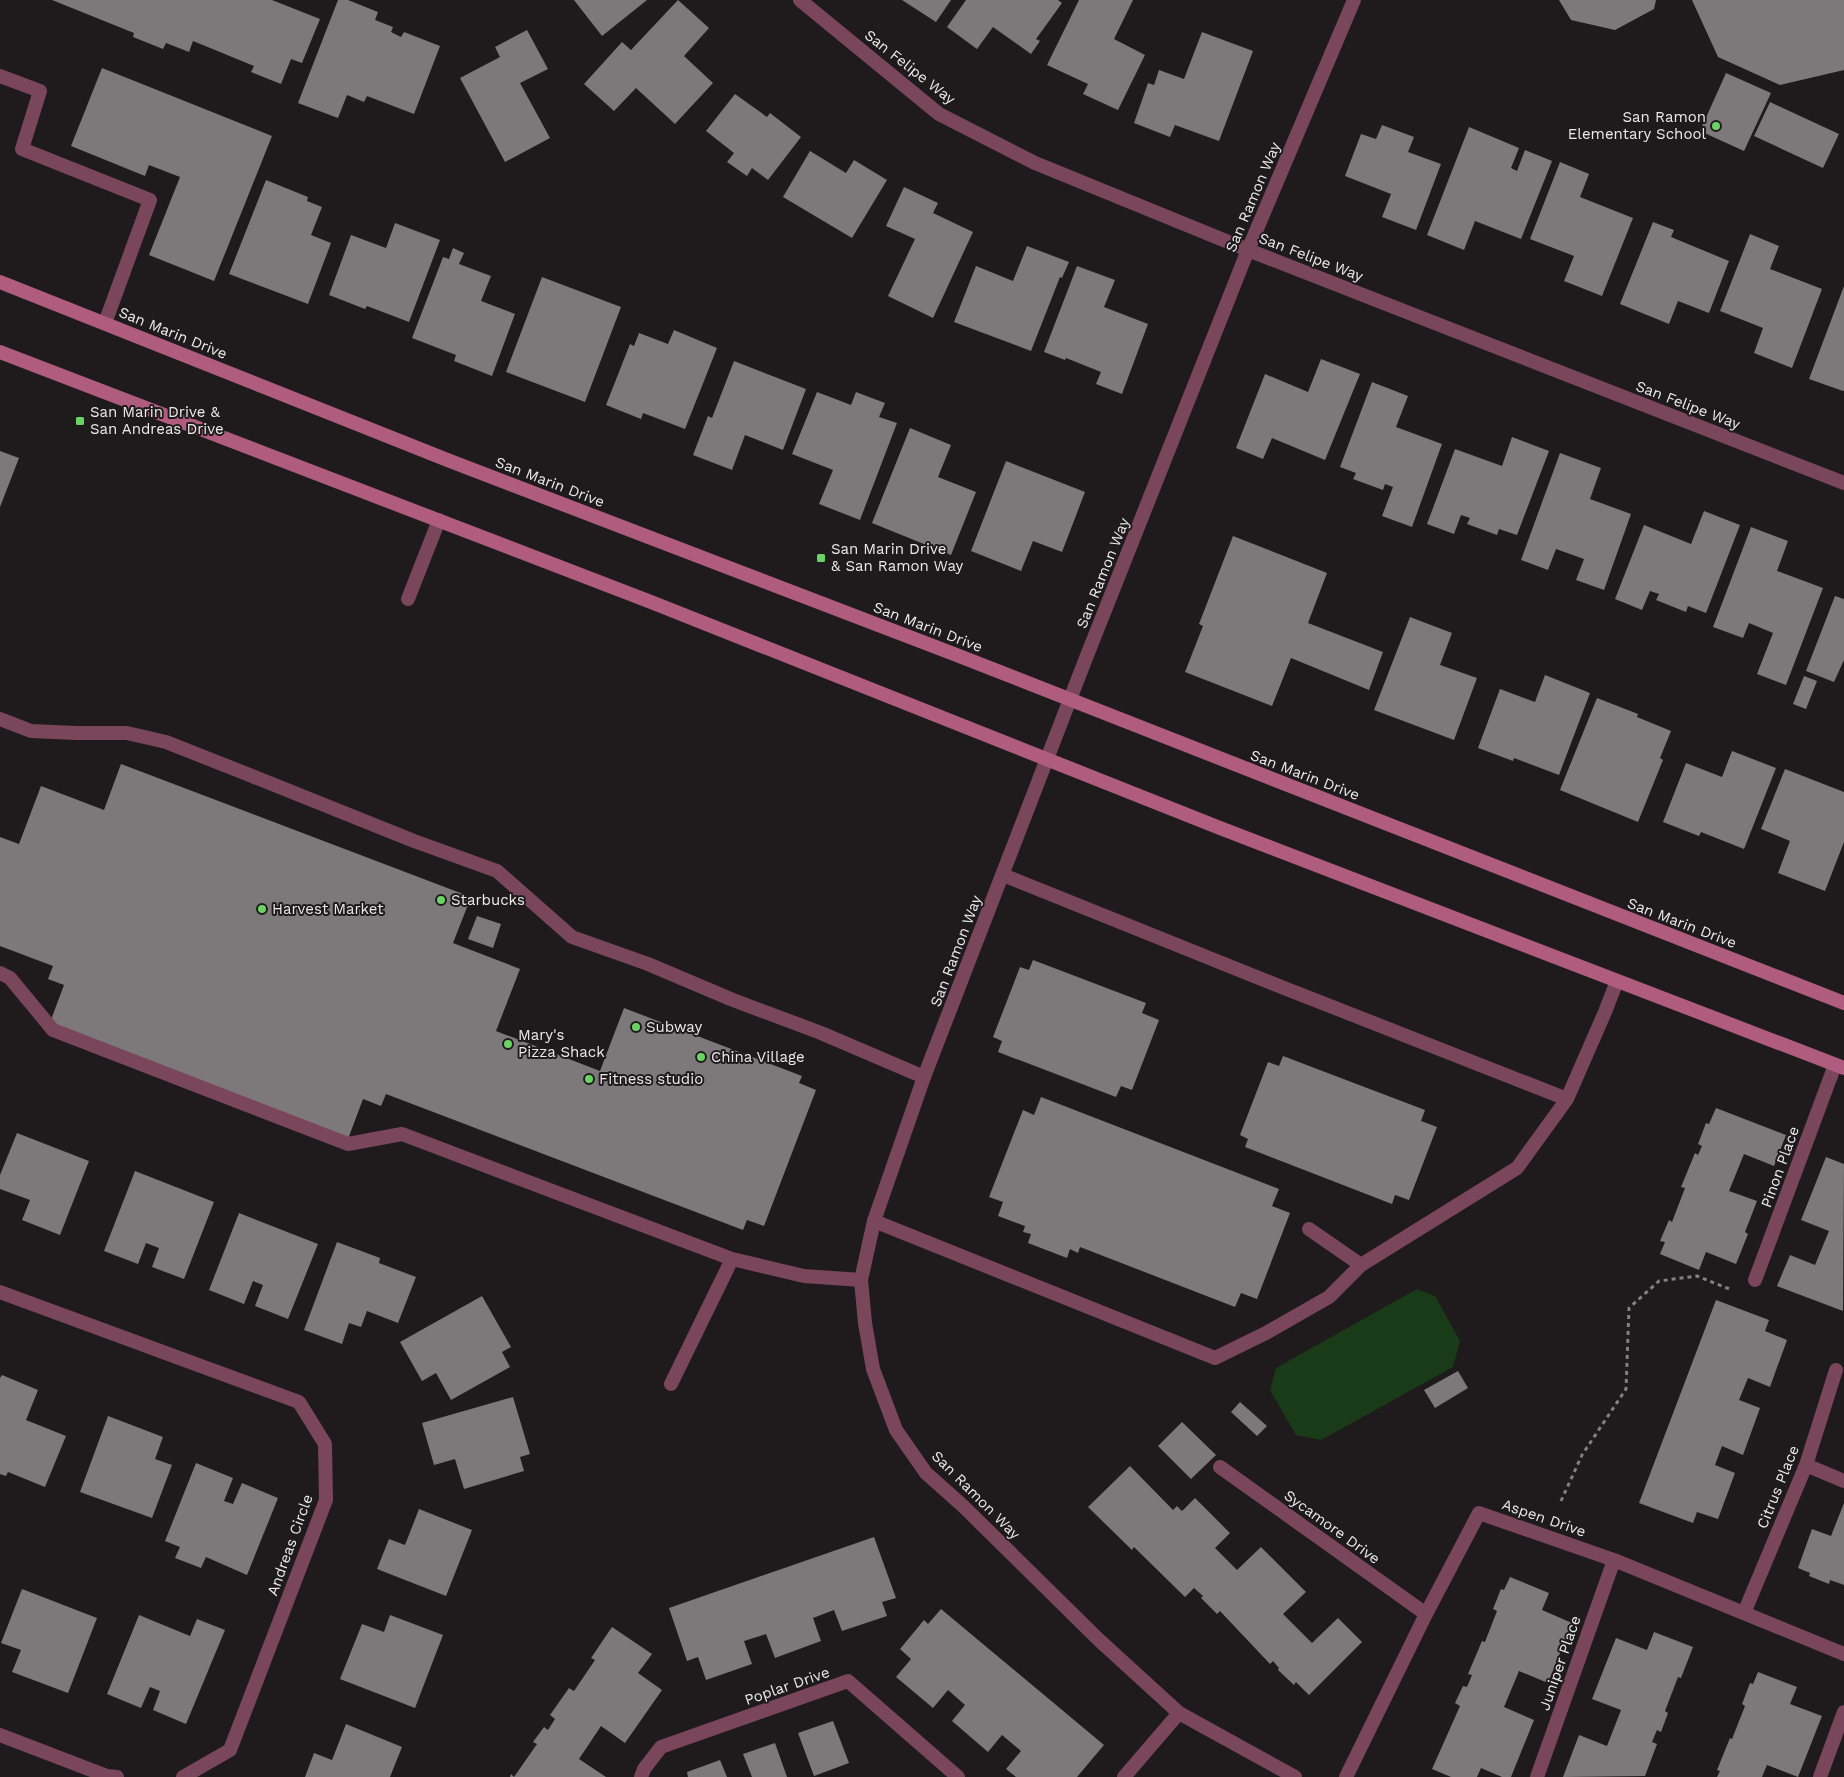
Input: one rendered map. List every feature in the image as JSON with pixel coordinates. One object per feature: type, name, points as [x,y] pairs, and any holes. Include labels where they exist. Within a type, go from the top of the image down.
[{"type":"main road","name":"San Marin Drive","points":[[2,281],[450,461],[1070,700],[1844,1003]]},
{"type":"main road","points":[[0,352],[439,520],[1048,761],[1840,1066]]},
{"type":"street","name":"San Felipe Way","points":[[800,0],[939,114],[1034,163],[1248,250],[1844,483]]},
{"type":"street","name":"San Ramon Way","points":[[1295,1777],[1179,1712],[1098,1640],[963,1506],[926,1472],[896,1430],[873,1369],[865,1323],[861,1280],[874,1221],[924,1077],[1048,761],[1070,700],[1248,250],[1354,0]]},
{"type":"street","points":[[0,76],[40,91],[22,149],[150,200],[105,324]]},
{"type":"street","points":[[408,598],[439,520]]},
{"type":"street","points":[[0,719],[31,731],[127,733],[166,742],[414,841],[498,871],[572,936],[821,1033],[924,1077]]},
{"type":"street","points":[[1003,875],[1567,1099]]},
{"type":"street","points":[[0,973],[10,978],[53,1030],[348,1144],[402,1134],[732,1259],[804,1276],[861,1280]]},
{"type":"street","points":[[874,1221],[1215,1358],[1266,1333],[1329,1297],[1361,1265],[1516,1168],[1567,1099],[1617,981]]},
{"type":"street","name":"Pinon Place","points":[[1755,1280],[1840,1066]]},
{"type":"street","points":[[1309,1229],[1361,1265]]},
{"type":"street","points":[[671,1384],[732,1259]]},
{"type":"street","name":"Andreas Circle","points":[[0,1292],[299,1402],[325,1444],[326,1500],[230,1750],[182,1777]]},
{"type":"street","name":"Citrus Place","points":[[1744,1613],[1806,1465],[1836,1370]]},
{"type":"street","points":[[1806,1465],[1844,1480]]},
{"type":"street","name":"Sycamore Drive","points":[[1220,1467],[1426,1614]]},
{"type":"street","name":"Aspen Drive","points":[[1346,1777],[1426,1614],[1479,1513],[1614,1560],[1844,1654]]},
{"type":"street","name":"Juniper Place","points":[[1537,1777],[1614,1560]]},
{"type":"street","name":"Poplar Drive","points":[[642,1777],[644,1769],[661,1747],[848,1682],[958,1777]]},
{"type":"street","points":[[1124,1777],[1179,1712]]},
{"type":"street","points":[[1820,1777],[1844,1712]]},
{"type":"street","points":[[0,1735],[107,1776],[117,1777]]},
{"type":"path","points":[[1561,1501],[1582,1455],[1626,1389],[1629,1308],[1659,1282],[1696,1276],[1739,1293],[1755,1280]]},
{"type":"green space","points":[[1417,1289],[1435,1296],[1460,1341],[1453,1367],[1321,1440],[1296,1435],[1270,1390],[1276,1368]]},
{"type":"building","points":[[52,0],[272,0],[320,19],[302,63],[291,59],[281,84],[251,72],[254,66],[193,41],[189,52],[166,43],[163,49],[133,37],[134,33]]},
{"type":"building","points":[[338,0],[348,0],[378,12],[375,20],[393,27],[391,32],[401,37],[404,32],[440,46],[414,114],[367,96],[364,102],[347,95],[338,118],[298,103]]},
{"type":"building","points":[[574,0],[647,0],[602,36]]},
{"type":"building","points":[[678,0],[709,28],[684,56],[713,83],[675,124],[636,88],[614,111],[584,84],[622,42],[631,50]]},
{"type":"building","points":[[902,0],[951,0],[936,22]]},
{"type":"building","points":[[966,0],[1058,0],[1062,3],[1036,39],[1040,41],[1031,54],[993,27],[977,49],[947,27]]},
{"type":"building","points":[[1079,0],[1133,0],[1114,39],[1145,55],[1118,110],[1083,94],[1088,84],[1047,65]]},
{"type":"building","points":[[1559,0],[1656,0],[1654,9],[1615,30],[1571,20]]},
{"type":"building","points":[[1692,0],[1844,0],[1844,70],[1780,85],[1718,57]]},
{"type":"building","points":[[527,30],[548,69],[520,83],[550,138],[505,162],[460,78],[500,57],[495,47]]},
{"type":"building","points":[[1202,32],[1253,51],[1219,141],[1175,125],[1170,137],[1134,123],[1148,83],[1154,85],[1159,70],[1184,79]]},
{"type":"building","points":[[102,68],[272,136],[214,281],[149,255],[180,177],[149,165],[145,176],[71,146]]},
{"type":"building","points":[[1726,73],[1771,93],[1744,151],[1700,131]]},
{"type":"building","points":[[735,94],[767,117],[770,113],[801,137],[768,180],[752,168],[747,176],[727,162],[734,153],[706,131]]},
{"type":"building","points":[[1770,102],[1839,134],[1823,168],[1754,136]]},
{"type":"building","points":[[1382,125],[1414,137],[1408,152],[1441,164],[1416,230],[1382,217],[1391,194],[1345,176],[1361,134],[1376,139]]},
{"type":"building","points":[[1469,127],[1519,148],[1511,168],[1517,171],[1525,150],[1552,161],[1521,239],[1475,221],[1464,250],[1427,235]]},
{"type":"building","points":[[810,151],[846,173],[854,160],[887,180],[852,238],[783,197]]},
{"type":"building","points":[[1560,162],[1589,174],[1580,197],[1633,218],[1602,296],[1564,281],[1574,256],[1530,239]]},
{"type":"building","points":[[266,180],[308,197],[307,201],[322,207],[311,235],[331,243],[308,304],[229,274]]},
{"type":"building","points":[[904,187],[938,203],[933,213],[973,232],[933,318],[888,296],[915,239],[886,226]]},
{"type":"building","points":[[1653,222],[1674,230],[1671,237],[1729,261],[1709,313],[1678,301],[1669,324],[1620,304]]},
{"type":"building","points":[[395,223],[440,240],[409,322],[367,306],[365,309],[329,295],[351,235],[386,248]]},
{"type":"building","points":[[1750,234],[1779,246],[1770,269],[1822,289],[1792,368],[1754,353],[1763,328],[1720,311]]},
{"type":"building","points":[[1027,246],[1069,262],[1062,278],[1060,277],[1031,351],[954,322],[976,266],[1013,281]]},
{"type":"building","points":[[453,248],[464,253],[459,264],[491,276],[481,301],[515,314],[492,376],[454,361],[456,355],[412,338],[443,257],[449,259]]},
{"type":"building","points":[[1077,266],[1115,280],[1104,307],[1148,324],[1122,394],[1096,384],[1101,372],[1066,358],[1065,360],[1044,352]]},
{"type":"building","points":[[542,277],[621,307],[585,402],[506,372]]},
{"type":"building","points":[[1844,286],[1844,390],[1843,391],[1809,379]]},
{"type":"building","points":[[674,330],[717,348],[685,429],[643,413],[641,419],[606,405],[630,344],[634,346],[639,333],[668,344]]},
{"type":"building","points":[[1321,359],[1360,374],[1325,460],[1272,438],[1263,459],[1236,448],[1265,374],[1308,392]]},
{"type":"building","points":[[734,361],[806,389],[783,450],[745,435],[732,470],[693,455],[708,416],[712,418]]},
{"type":"building","points":[[1372,382],[1408,396],[1396,427],[1442,444],[1412,527],[1382,516],[1393,487],[1385,484],[1383,490],[1353,479],[1356,473],[1340,467]]},
{"type":"building","points":[[817,392],[851,405],[856,392],[885,403],[879,417],[897,423],[860,520],[819,504],[833,470],[792,454]]},
{"type":"building","points":[[910,428],[951,445],[938,477],[976,492],[951,555],[872,523]]},
{"type":"building","points":[[1512,437],[1549,451],[1517,535],[1499,529],[1497,535],[1467,524],[1470,518],[1461,515],[1454,534],[1427,524],[1455,449],[1502,466]]},
{"type":"building","points":[[0,451],[19,458],[0,507]]},
{"type":"building","points":[[1560,453],[1601,468],[1590,499],[1631,514],[1604,590],[1576,580],[1584,559],[1556,549],[1548,570],[1521,560]]},
{"type":"building","points":[[1006,461],[1085,492],[1062,552],[1033,541],[1021,571],[971,551]]},
{"type":"building","points":[[1704,511],[1740,525],[1706,613],[1688,606],[1686,612],[1656,600],[1659,594],[1650,591],[1642,610],[1615,599],[1644,525],[1691,544]]},
{"type":"building","points":[[1751,527],[1788,541],[1777,571],[1823,588],[1786,685],[1757,674],[1773,633],[1749,623],[1743,638],[1713,627]]},
{"type":"building","points":[[1233,536],[1327,573],[1308,623],[1383,652],[1369,690],[1291,658],[1272,706],[1185,672],[1203,626],[1199,624]]},
{"type":"building","points":[[1835,596],[1844,599],[1844,660],[1834,682],[1806,671]]},
{"type":"building","points":[[1410,617],[1452,633],[1440,665],[1477,678],[1454,740],[1374,710]]},
{"type":"building","points":[[1545,675],[1590,693],[1559,775],[1514,758],[1513,761],[1478,748],[1500,689],[1535,702]]},
{"type":"building","points":[[1804,676],[1817,681],[1806,709],[1793,704]]},
{"type":"building","points":[[1597,698],[1638,714],[1637,717],[1671,731],[1660,758],[1663,760],[1638,822],[1560,790]]},
{"type":"building","points":[[1732,751],[1776,768],[1744,849],[1701,832],[1699,836],[1663,822],[1686,763],[1722,777]]},
{"type":"building","points":[[121,764],[471,897],[453,943],[520,969],[496,1031],[600,1071],[624,1008],[802,1076],[799,1083],[816,1090],[764,1226],[747,1220],[743,1230],[386,1094],[381,1106],[363,1099],[348,1139],[49,1025],[64,985],[48,979],[53,966],[0,946],[0,837],[19,844],[41,786],[104,810]]},
{"type":"building","points":[[1785,769],[1844,792],[1844,842],[1825,891],[1778,873],[1790,841],[1761,829]]},
{"type":"building","points":[[477,916],[501,924],[493,948],[468,939]]},
{"type":"building","points":[[1033,960],[1146,1003],[1142,1013],[1159,1020],[1132,1090],[1121,1086],[1116,1097],[998,1052],[1002,1041],[993,1037],[1020,967],[1029,970]]},
{"type":"building","points":[[1283,1056],[1425,1110],[1421,1121],[1437,1127],[1409,1200],[1395,1195],[1392,1204],[1245,1147],[1248,1139],[1240,1135],[1268,1062],[1279,1066]]},
{"type":"building","points":[[1041,1097],[1279,1189],[1272,1206],[1290,1213],[1257,1299],[1241,1293],[1235,1307],[1080,1247],[1078,1253],[1070,1249],[1067,1258],[1028,1243],[1031,1234],[1023,1232],[1025,1226],[998,1216],[1003,1202],[989,1197],[1023,1110],[1034,1115]]},
{"type":"building","points":[[1716,1108],[1786,1135],[1774,1166],[1744,1154],[1729,1191],[1757,1201],[1745,1232],[1748,1234],[1736,1264],[1706,1252],[1699,1270],[1660,1254],[1665,1242],[1660,1241],[1669,1220],[1672,1222],[1685,1188],[1681,1187],[1695,1153],[1698,1155],[1702,1146],[1698,1144],[1706,1123],[1709,1124]]},
{"type":"building","points":[[17,1133],[89,1161],[60,1235],[22,1220],[30,1200],[0,1189],[0,1175]]},
{"type":"building","points":[[1826,1157],[1844,1164],[1843,1311],[1777,1286],[1790,1255],[1815,1265],[1829,1231],[1801,1220]]},
{"type":"building","points":[[135,1171],[214,1202],[184,1279],[152,1267],[159,1248],[146,1243],[138,1264],[104,1251]]},
{"type":"building","points":[[239,1213],[318,1244],[288,1319],[255,1306],[263,1285],[253,1281],[244,1304],[209,1290]]},
{"type":"building","points":[[337,1242],[380,1258],[379,1263],[416,1277],[398,1323],[367,1311],[361,1327],[349,1323],[342,1344],[304,1330]]},
{"type":"building","points":[[482,1296],[511,1347],[502,1352],[510,1367],[451,1400],[436,1373],[422,1381],[400,1342]]},
{"type":"building","points":[[1716,1300],[1769,1320],[1765,1331],[1787,1340],[1770,1387],[1748,1378],[1739,1400],[1760,1408],[1743,1455],[1722,1446],[1715,1465],[1735,1473],[1718,1519],[1697,1512],[1693,1523],[1639,1503]]},
{"type":"building","points":[[1458,1371],[1468,1388],[1435,1408],[1424,1390]]},
{"type":"building","points":[[2,1375],[38,1390],[26,1420],[66,1436],[45,1487],[8,1472],[6,1476],[0,1474],[0,1378]]},
{"type":"building","points":[[513,1397],[530,1454],[520,1457],[524,1471],[464,1489],[455,1459],[434,1465],[422,1423]]},
{"type":"building","points":[[1240,1402],[1267,1426],[1257,1436],[1231,1412]]},
{"type":"building","points":[[108,1416],[163,1437],[155,1459],[172,1465],[152,1518],[80,1492]]},
{"type":"building","points":[[1182,1422],[1216,1455],[1191,1479],[1158,1446]]},
{"type":"building","points":[[196,1463],[233,1478],[224,1501],[233,1504],[242,1483],[278,1498],[247,1575],[206,1557],[201,1568],[175,1558],[180,1547],[165,1541]]},
{"type":"building","points":[[1130,1466],[1173,1510],[1177,1506],[1182,1511],[1195,1498],[1230,1533],[1215,1548],[1237,1570],[1261,1547],[1306,1592],[1283,1614],[1312,1643],[1338,1618],[1362,1642],[1309,1695],[1296,1682],[1294,1685],[1278,1670],[1279,1668],[1273,1661],[1270,1664],[1220,1611],[1217,1614],[1194,1588],[1185,1597],[1134,1547],[1132,1550],[1088,1507]]},
{"type":"building","points":[[1844,1503],[1844,1585],[1830,1580],[1829,1584],[1809,1576],[1810,1573],[1798,1568],[1812,1529],[1831,1536]]},
{"type":"building","points":[[419,1509],[472,1530],[446,1596],[377,1569],[389,1539],[405,1545]]},
{"type":"building","points":[[874,1537],[896,1598],[882,1602],[887,1616],[842,1631],[834,1610],[813,1618],[821,1641],[775,1658],[766,1634],[744,1641],[752,1664],[706,1680],[698,1657],[687,1661],[669,1608]]},
{"type":"building","points":[[1510,1577],[1549,1593],[1542,1610],[1572,1623],[1548,1683],[1519,1671],[1504,1707],[1534,1720],[1511,1777],[1502,1777],[1481,1768],[1477,1777],[1451,1777],[1432,1769],[1460,1706],[1455,1703],[1463,1686],[1467,1687],[1472,1675],[1468,1674],[1482,1641],[1485,1642],[1497,1611],[1493,1609],[1501,1589],[1504,1590]]},
{"type":"building","points":[[22,1589],[97,1618],[68,1693],[12,1672],[21,1650],[1,1643]]},
{"type":"building","points":[[941,1609],[1104,1745],[1077,1777],[1016,1777],[1006,1769],[1021,1751],[1002,1735],[988,1752],[952,1721],[965,1705],[948,1690],[933,1708],[896,1677],[911,1659],[900,1649],[924,1620],[928,1624]]},
{"type":"building","points":[[139,1615],[190,1636],[197,1619],[225,1630],[186,1724],[153,1710],[160,1691],[150,1687],[141,1708],[107,1694]]},
{"type":"building","points":[[390,1615],[443,1635],[415,1708],[340,1679],[362,1624],[384,1632]]},
{"type":"building","points":[[612,1627],[652,1654],[638,1673],[662,1690],[625,1743],[601,1726],[579,1759],[606,1777],[514,1777],[537,1744],[533,1742],[544,1727],[548,1730],[555,1719],[550,1715],[569,1688],[574,1691],[595,1660],[591,1658]]},
{"type":"building","points":[[1654,1632],[1693,1647],[1681,1678],[1678,1677],[1665,1711],[1668,1713],[1661,1732],[1657,1730],[1652,1742],[1657,1744],[1645,1776],[1563,1777],[1579,1735],[1607,1746],[1621,1710],[1592,1699],[1616,1638],[1647,1650]]},
{"type":"building","points":[[1758,1672],[1797,1687],[1790,1704],[1822,1716],[1798,1777],[1767,1765],[1762,1777],[1717,1777],[1720,1771],[1717,1770],[1745,1706],[1742,1704],[1750,1683],[1753,1684]]},
{"type":"building","points":[[833,1721],[849,1763],[814,1776],[798,1733]]},
{"type":"building","points":[[346,1724],[402,1747],[390,1777],[305,1777],[314,1753],[332,1760]]},
{"type":"building","points":[[775,1743],[787,1777],[752,1777],[743,1754]]},
{"type":"building","points":[[720,1760],[727,1777],[688,1777],[687,1772]]},
{"type":"place","name":"San Ramon Elementary School","points":[[1716,126]]},
{"type":"place","name":"San Marin Drive & San Andreas Drive","points":[[80,421]]},
{"type":"place","name":"San Marin Drive & San Ramon Way","points":[[821,558]]},
{"type":"place","name":"Starbucks","points":[[441,900]]},
{"type":"place","name":"Harvest Market","points":[[262,909]]},
{"type":"place","name":"Subway","points":[[636,1027]]},
{"type":"place","name":"Mary's Pizza Shack","points":[[508,1044]]},
{"type":"place","name":"China Village","points":[[701,1057]]},
{"type":"place","name":"Fitness studio","points":[[589,1079]]}]
